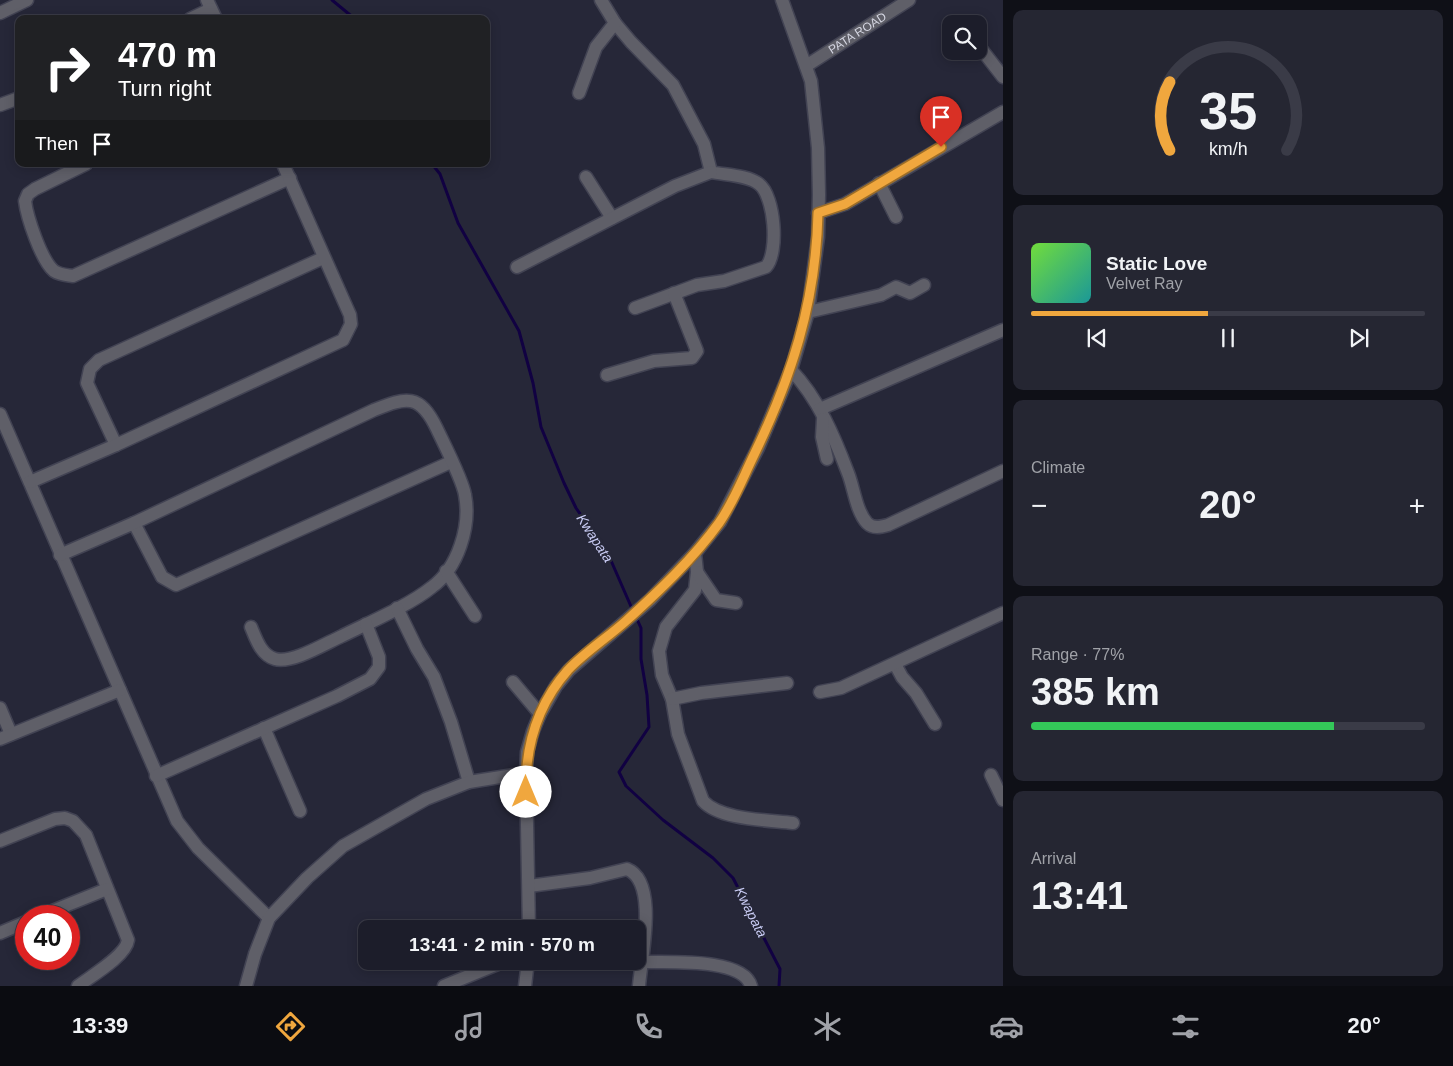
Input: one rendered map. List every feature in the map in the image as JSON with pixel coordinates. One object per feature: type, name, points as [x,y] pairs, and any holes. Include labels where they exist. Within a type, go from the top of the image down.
[{"type":"street","points":[[0,13],[27,0]]},
{"type":"street","points":[[601,0],[614,23],[672,85],[704,144],[711,172]]},
{"type":"street","points":[[529,920],[527,752],[540,714],[569,670],[650,600],[695,553],[720,522],[738,490],[791,370],[808,312],[818,237],[817,140],[810,81],[782,0]]},
{"type":"street","name":"PATA ROAD","points":[[806,66],[909,0]]},
{"type":"street","points":[[198,15],[211,9]]},
{"type":"street","points":[[579,94],[596,47],[614,23]]},
{"type":"street","points":[[987,56],[1003,77]]},
{"type":"street","points":[[0,105],[15,99]]},
{"type":"street","points":[[818,213],[845,204],[1003,112]]},
{"type":"street","points":[[80,167],[34,189],[28,194],[25,201],[36,237],[49,264],[62,275],[74,276],[290,178]]},
{"type":"street","points":[[30,482],[116,446],[343,340],[351,324],[350,315],[284,167]]},
{"type":"street","points":[[517,267],[675,186],[711,172],[752,180],[766,191],[772,214],[773,256],[766,267],[724,281],[697,285],[635,308]]},
{"type":"street","points":[[586,177],[612,218]]},
{"type":"street","points":[[880,183],[896,217]]},
{"type":"street","points":[[116,446],[87,383],[90,369],[100,360],[324,258]]},
{"type":"street","points":[[808,312],[880,295],[896,287],[910,293],[924,285]]},
{"type":"street","points":[[607,375],[654,362],[692,358],[696,354],[697,351],[674,293]]},
{"type":"street","points":[[822,413],[1003,330]]},
{"type":"street","points":[[791,370],[812,393],[848,472],[862,517],[873,526],[879,528],[888,525],[1003,471]]},
{"type":"street","points":[[60,555],[134,524],[397,400],[410,399],[418,402],[427,411],[465,493],[464,529],[459,548],[446,571],[432,587],[397,608],[299,656],[276,659],[268,655],[260,648],[251,627]]},
{"type":"street","points":[[822,413],[822,437],[827,459]]},
{"type":"street","points":[[0,414],[177,821],[193,841],[269,918]]},
{"type":"street","points":[[134,524],[162,577],[176,585],[451,462]]},
{"type":"street","points":[[695,553],[697,572],[693,594],[666,627],[659,651],[662,675],[672,700],[678,734],[703,801],[708,806],[721,813],[793,823]]},
{"type":"street","points":[[446,571],[475,616]]},
{"type":"street","points":[[697,572],[716,600],[736,603]]},
{"type":"street","points":[[397,608],[417,649],[434,677],[451,722],[469,782]]},
{"type":"street","points":[[820,692],[841,688],[1003,614]]},
{"type":"street","points":[[156,776],[337,696],[370,679],[379,667],[379,658],[366,624]]},
{"type":"street","points":[[895,664],[902,677],[916,693],[934,724]]},
{"type":"street","points":[[513,682],[540,714]]},
{"type":"street","points":[[672,700],[701,694],[787,683]]},
{"type":"street","points":[[0,708],[6,736],[120,690]]},
{"type":"street","points":[[264,728],[300,811]]},
{"type":"street","points":[[246,986],[255,954],[269,918],[307,878],[344,846],[426,799],[469,782],[526,773]]},
{"type":"street","points":[[991,775],[1003,800]]},
{"type":"street","points":[[0,841],[55,819],[66,818],[73,821],[86,835],[125,931],[127,944],[117,957],[78,986]]},
{"type":"street","points":[[529,886],[590,878],[627,869],[637,874],[646,894],[644,920]]},
{"type":"street","points":[[67,905],[107,889]]},
{"type":"street","points":[[0,933],[15,927]]},
{"type":"street","points":[[646,962],[716,965],[733,969],[744,976],[751,986]]},
{"type":"street","points":[[444,986],[483,970]]},
{"type":"street","points":[[525,986],[527,970]]},
{"type":"street","points":[[639,986],[640,970]]},
{"type":"waterway","name":"Kwapata","points":[[332,0],[350,15]]},
{"type":"waterway","name":"Kwapata","points":[[434,167],[440,174],[458,223],[519,331],[533,383],[541,427],[564,483],[576,508],[609,556],[633,611]]},
{"type":"waterway","name":"Kwapata","points":[[636,617],[641,628],[641,659],[647,695],[649,727],[619,772],[626,786],[663,820],[713,858],[733,878],[780,969],[779,986]]},
{"type":"route","points":[[526,792],[527,752],[540,714],[556,686],[569,670],[650,600],[695,553],[720,522],[738,490],[791,370],[808,312],[818,237],[818,213],[845,204],[941,147]]}]
